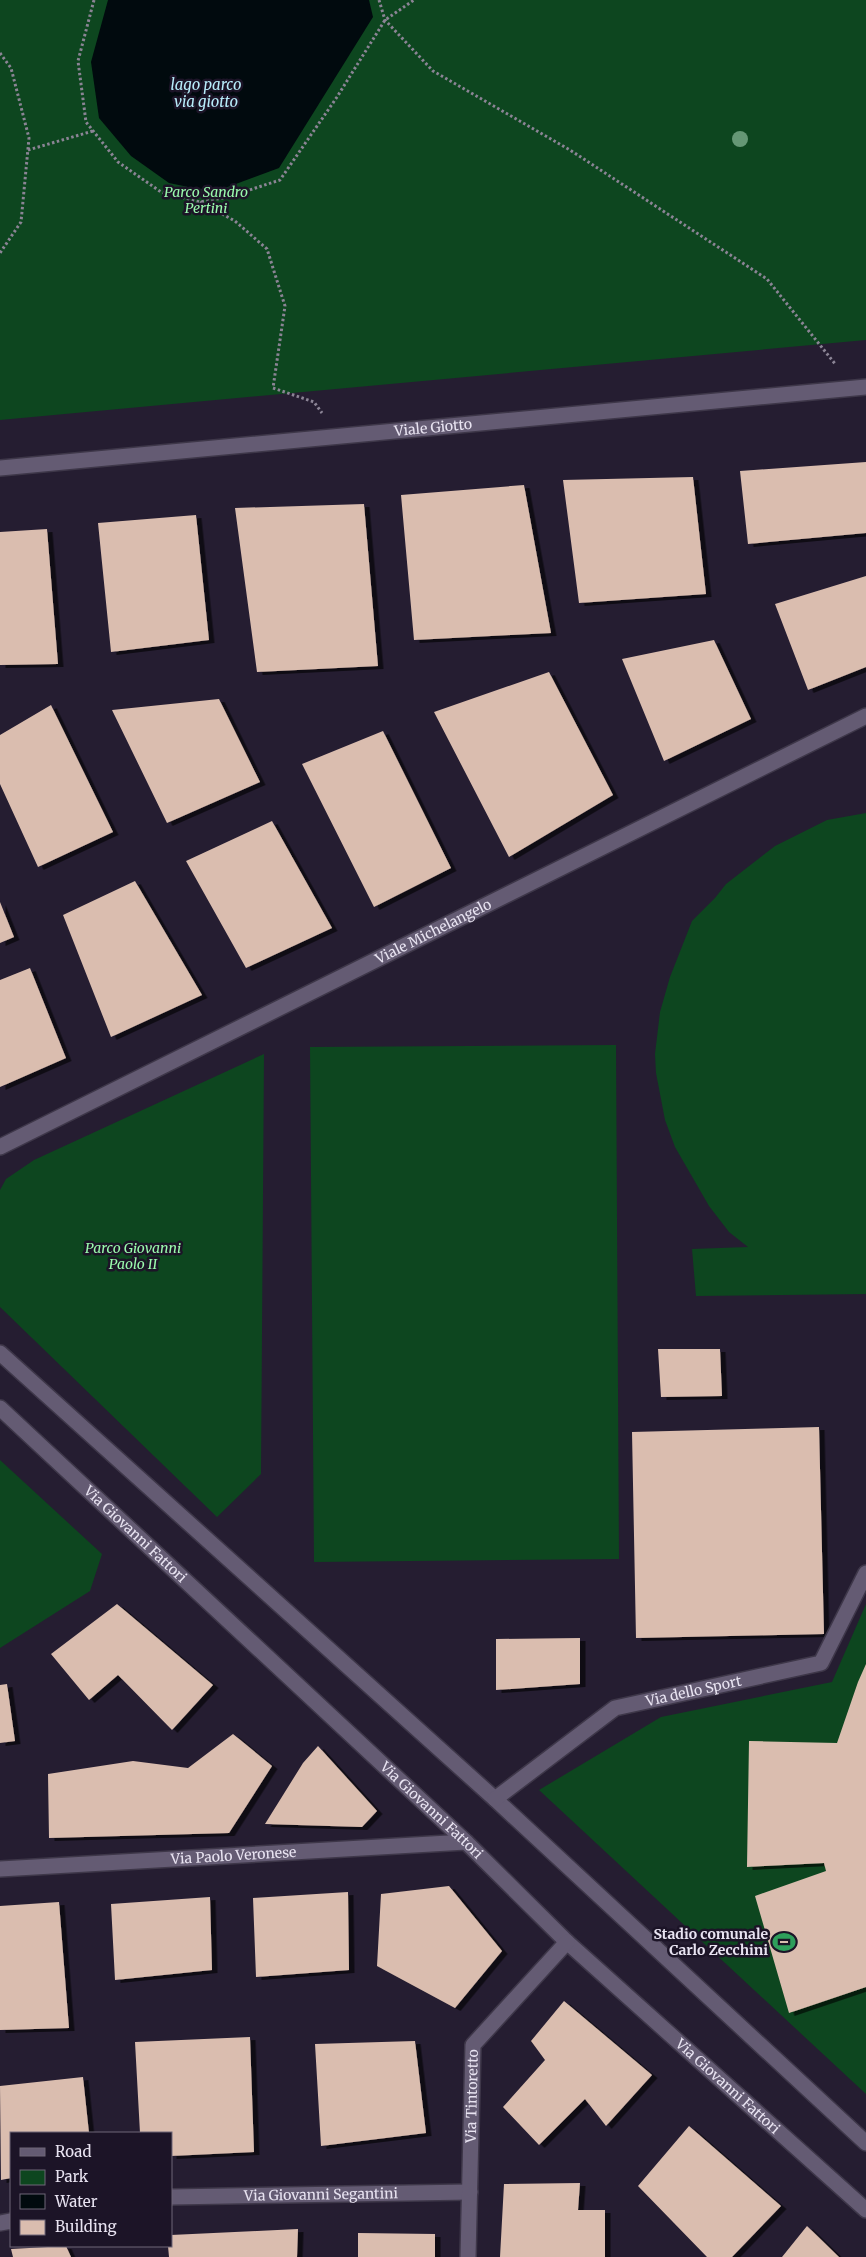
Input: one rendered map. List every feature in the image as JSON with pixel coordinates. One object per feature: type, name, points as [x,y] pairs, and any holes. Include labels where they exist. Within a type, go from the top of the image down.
[{"type":"street","name":"Viale Giotto","points":[[0,468],[861,388]]},
{"type":"street","name":"Viale Michelangelo","points":[[0,1148],[866,716]]},
{"type":"street","points":[[0,1353],[495,1799],[866,2144]]},
{"type":"street","name":"Via Giovanni Fattori","points":[[0,1408],[466,1842],[567,1942],[866,2210]]},
{"type":"street","name":"Via dello Sport","points":[[495,1799],[615,1708],[821,1663],[866,1573]]},
{"type":"street","name":"Via Paolo Veronese","points":[[0,1869],[466,1842]]},
{"type":"street","name":"Via Tintoretto","points":[[468,2257],[473,2045],[567,1942]]},
{"type":"street","name":"Via Giovanni Segantini","points":[[172,2197],[470,2192]]},
{"type":"path","points":[[94,0],[78,61],[86,122],[118,162],[161,192],[200,202],[235,221],[267,249],[285,306],[273,388],[314,402],[339,436]]},
{"type":"path","points":[[379,0],[385,20],[433,71],[570,150],[767,280],[861,388]]},
{"type":"path","points":[[200,202],[228,197],[280,180],[337,97],[385,20],[414,0]]},
{"type":"path","points":[[0,54],[11,68],[29,138],[21,222],[0,253]]},
{"type":"path","points":[[28,150],[93,131]]},
{"type":"green space","name":"Parco Sandro Pertini","points":[[0,0],[866,0],[866,340],[0,420]]},
{"type":"green space","points":[[866,813],[866,1294],[696,1296],[692,1249],[748,1247],[729,1232],[709,1206],[675,1147],[665,1120],[656,1073],[655,1054],[660,1012],[670,977],[692,921],[726,884],[775,846],[827,820]]},
{"type":"green space","points":[[616,1045],[619,1559],[314,1562],[310,1047]]},
{"type":"green space","name":"Parco Giovanni Paolo II","points":[[264,1054],[261,1474],[217,1517],[0,1307],[0,1190],[6,1179],[34,1160]]},
{"type":"green space","points":[[0,1460],[102,1554],[90,1591],[0,1648]]},
{"type":"green space","name":"Stadio comunale Carlo Zecchini","points":[[866,1604],[866,2094],[539,1790],[661,1717],[832,1682]]},
{"type":"water","name":"lago parco via giotto","points":[[108,0],[369,0],[373,17],[279,168],[225,188],[198,189],[169,183],[131,156],[99,118],[91,62]]},
{"type":"building","points":[[866,462],[866,533],[748,544],[740,471]]},
{"type":"building","points":[[693,477],[706,594],[579,603],[563,480]]},
{"type":"building","points":[[524,485],[551,633],[414,640],[401,495]]},
{"type":"building","points":[[364,504],[378,666],[257,672],[235,508]]},
{"type":"building","points":[[196,515],[209,640],[111,652],[98,523]]},
{"type":"building","points":[[47,529],[58,664],[0,665],[0,532]]},
{"type":"building","points":[[866,576],[866,667],[808,690],[775,604]]},
{"type":"building","points":[[714,640],[751,719],[664,761],[622,659]]},
{"type":"building","points":[[549,672],[613,795],[509,857],[434,712]]},
{"type":"building","points":[[219,699],[260,782],[167,823],[112,710]]},
{"type":"building","points":[[51,705],[113,832],[38,867],[0,784],[0,735]]},
{"type":"building","points":[[383,731],[451,868],[374,907],[302,764]]},
{"type":"building","points":[[272,821],[332,928],[246,968],[186,861]]},
{"type":"building","points":[[135,881],[202,995],[111,1037],[63,915]]},
{"type":"building","points":[[0,902],[14,937],[0,943]]},
{"type":"building","points":[[30,968],[66,1058],[0,1087],[0,980]]},
{"type":"building","points":[[658,1349],[720,1349],[722,1396],[661,1397]]},
{"type":"building","points":[[819,1427],[824,1634],[636,1638],[632,1432]]},
{"type":"building","points":[[117,1604],[213,1685],[172,1730],[118,1675],[89,1700],[51,1654]]},
{"type":"building","points":[[580,1638],[580,1684],[496,1690],[496,1639]]},
{"type":"building","points":[[866,1664],[866,1987],[789,2013],[755,1896],[826,1871],[824,1863],[747,1867],[749,1741],[837,1743]]},
{"type":"building","points":[[7,1684],[15,1741],[0,1743],[0,1685]]},
{"type":"building","points":[[233,1734],[272,1766],[229,1833],[49,1838],[48,1774],[133,1761],[188,1768]]},
{"type":"building","points":[[318,1746],[377,1811],[362,1827],[265,1824],[303,1763]]},
{"type":"building","points":[[449,1886],[502,1951],[455,2008],[377,1966],[381,1894]]},
{"type":"building","points":[[348,1892],[349,1970],[256,1977],[253,1898]]},
{"type":"building","points":[[210,1897],[212,1970],[115,1980],[111,1904]]},
{"type":"building","points":[[59,1902],[69,2028],[0,2030],[0,1906]]},
{"type":"building","points":[[564,2001],[652,2075],[606,2126],[585,2099],[539,2145],[503,2107],[545,2060],[531,2041]]},
{"type":"building","points":[[250,2037],[254,2152],[172,2156],[172,2132],[140,2132],[135,2042]]},
{"type":"building","points":[[415,2041],[426,2133],[321,2146],[315,2044]]},
{"type":"building","points":[[83,2077],[89,2132],[10,2132],[10,2178],[1,2180],[0,2086]]},
{"type":"building","points":[[689,2126],[781,2206],[732,2257],[707,2257],[638,2186]]},
{"type":"building","points":[[580,2183],[578,2210],[605,2210],[605,2257],[500,2257],[504,2184]]},
{"type":"building","points":[[807,2226],[839,2257],[782,2257]]},
{"type":"building","points":[[298,2229],[297,2257],[169,2257],[168,2247],[172,2247],[172,2235]]},
{"type":"building","points":[[358,2233],[435,2234],[435,2257],[358,2257]]},
{"type":"building","points":[[66,2247],[71,2257],[13,2257],[11,2249]]},
{"type":"place","name":"Stadio comunale Carlo Zecchini","points":[[784,1942]]}]
